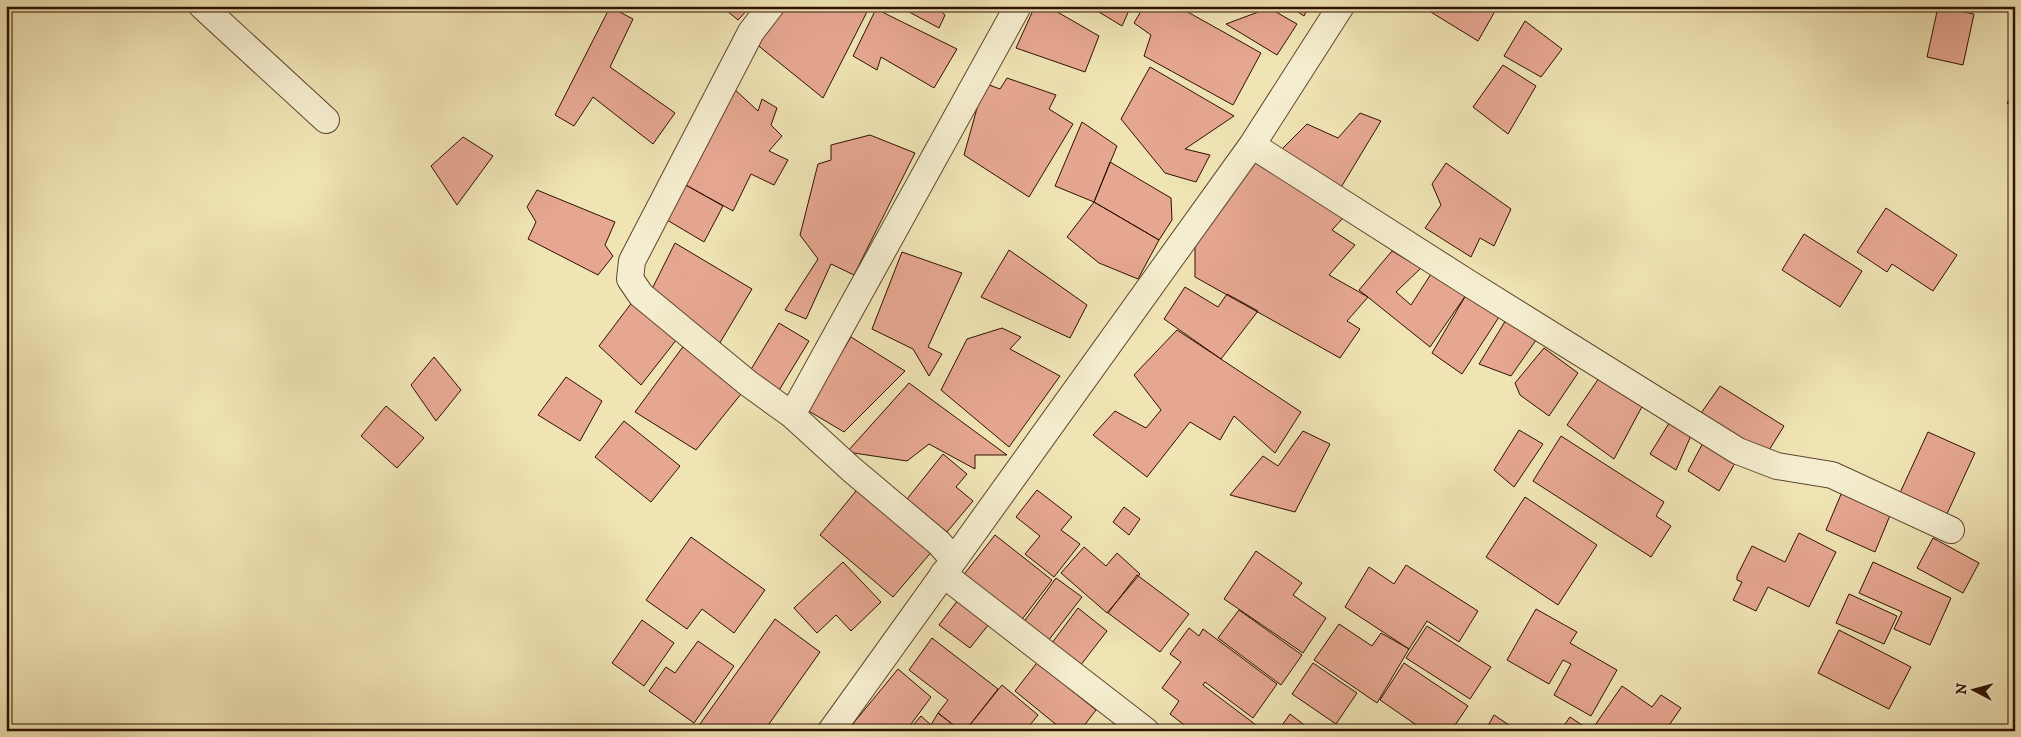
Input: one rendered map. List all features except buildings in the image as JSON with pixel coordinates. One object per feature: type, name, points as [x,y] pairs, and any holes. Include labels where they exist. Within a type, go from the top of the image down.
[{"type":"street","points":[[202,6],[326,120]]},
{"type":"street","points":[[770,6],[750,32],[632,261],[630,280],[641,295],[749,384],[792,415],[851,470],[939,543],[948,566],[1146,731]]},
{"type":"street","points":[[792,415],[1018,6]]},
{"type":"street","points":[[831,731],[1252,145],[1341,6]]},
{"type":"street","points":[[1252,145],[1473,286],[1738,451],[1777,466],[1832,475],[1951,530]]}]
